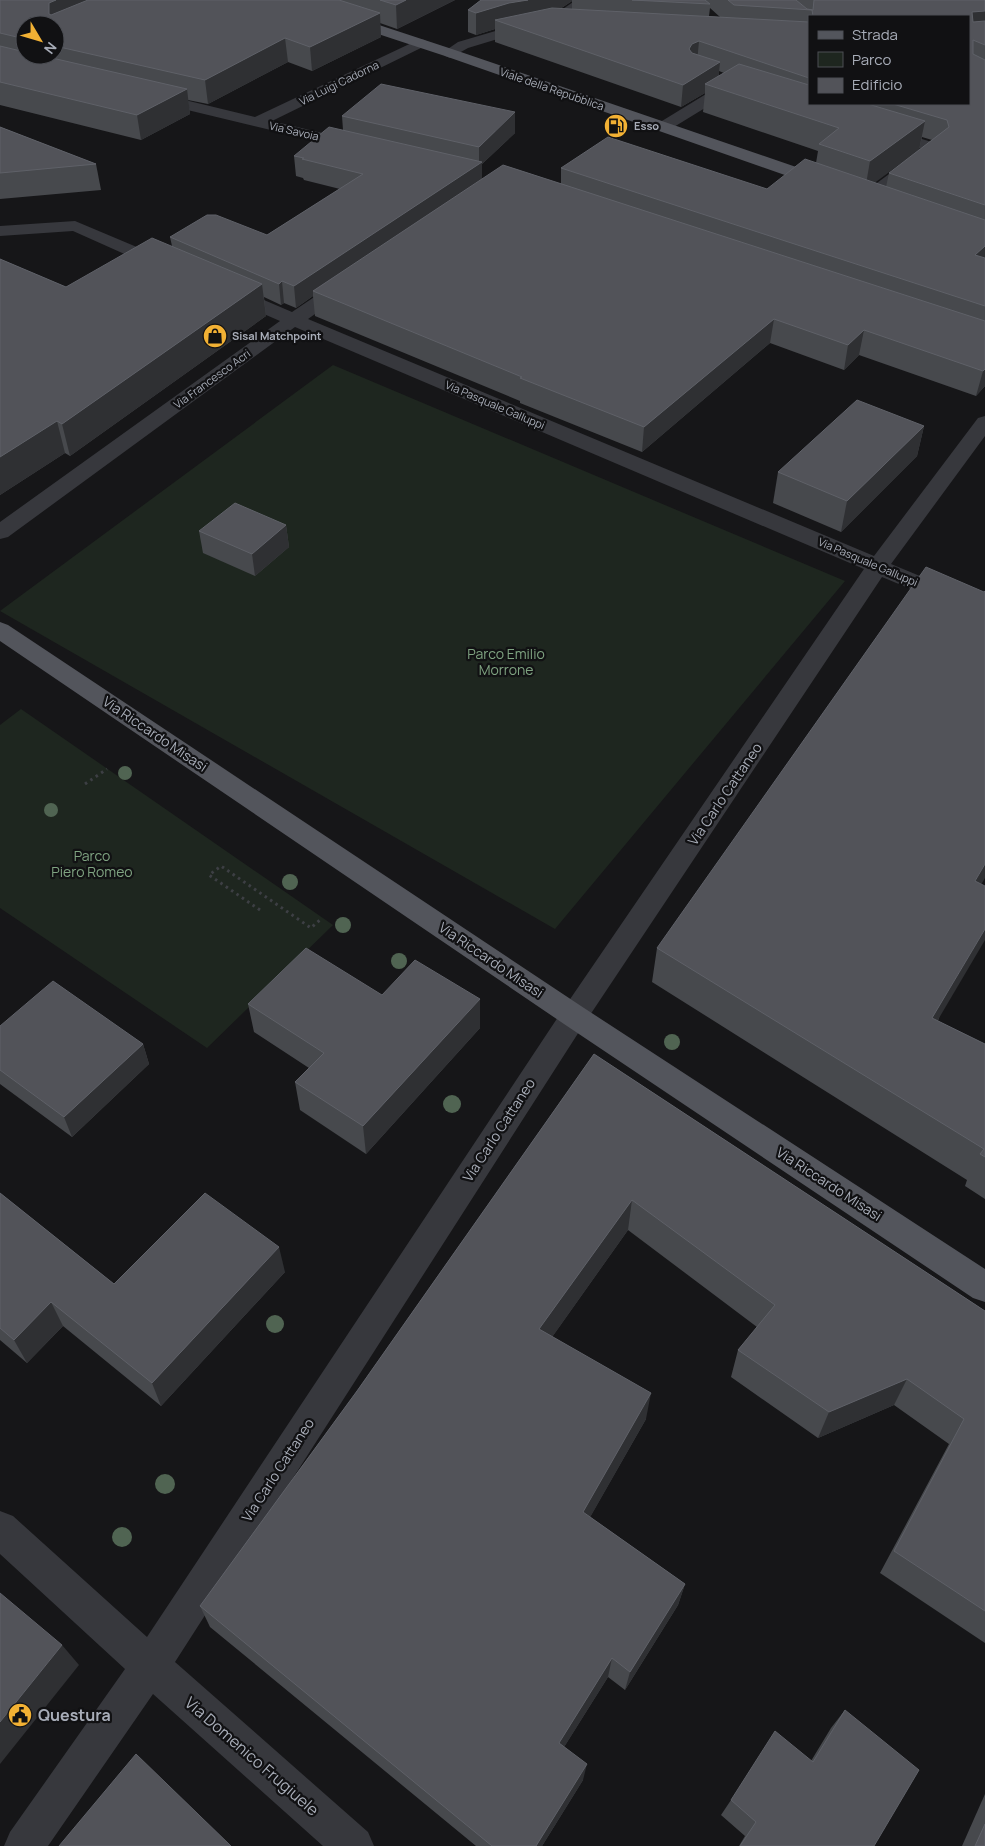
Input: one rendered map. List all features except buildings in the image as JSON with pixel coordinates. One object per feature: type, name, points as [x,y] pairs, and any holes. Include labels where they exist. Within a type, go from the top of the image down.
[{"type":"main road","name":"Viale della Repubblica","points":[[289,0],[450,53],[886,205]]},
{"type":"main road","name":"Via Riccardo Misasi","points":[[0,630],[574,1016],[985,1287]]},
{"type":"street","points":[[552,24],[586,0]]},
{"type":"street","points":[[450,53],[463,45],[510,31],[552,24],[571,25]]},
{"type":"street","name":"Via Luigi Cadorna","points":[[257,122],[420,43]]},
{"type":"street","points":[[663,127],[726,80],[751,88]]},
{"type":"street","name":"Via Savoia","points":[[133,93],[370,149]]},
{"type":"street","points":[[868,198],[935,148],[869,127]]},
{"type":"street","points":[[0,231],[75,226],[184,273]]},
{"type":"street","name":"Via Francesco Acri","points":[[0,532],[293,320],[357,277]]},
{"type":"street","name":"Via Pasquale Galluppi","points":[[211,285],[985,612]]},
{"type":"street","name":"Via Carlo Cattaneo","points":[[24,1846],[150,1666],[574,1016],[878,566],[985,422]]},
{"type":"street","name":"Via Domenico Frugiuele","points":[[0,1529],[150,1666],[354,1846]]},
{"type":"path","points":[[85,784],[107,768]]},
{"type":"path","points":[[260,910],[209,875],[221,866],[312,928],[322,918]]},
{"type":"green space","name":"Parco Emilio Morrone","points":[[333,365],[845,581],[555,929],[0,611]]},
{"type":"green space","name":"Parco Piero Romeo","points":[[21,709],[333,925],[207,1048],[0,908],[0,725]]},
{"type":"place","name":"Esso","points":[[616,126]]},
{"type":"place","name":"Sisal Matchpoint","points":[[215,336]]},
{"type":"place","name":"Questura","points":[[20,1715]]}]
